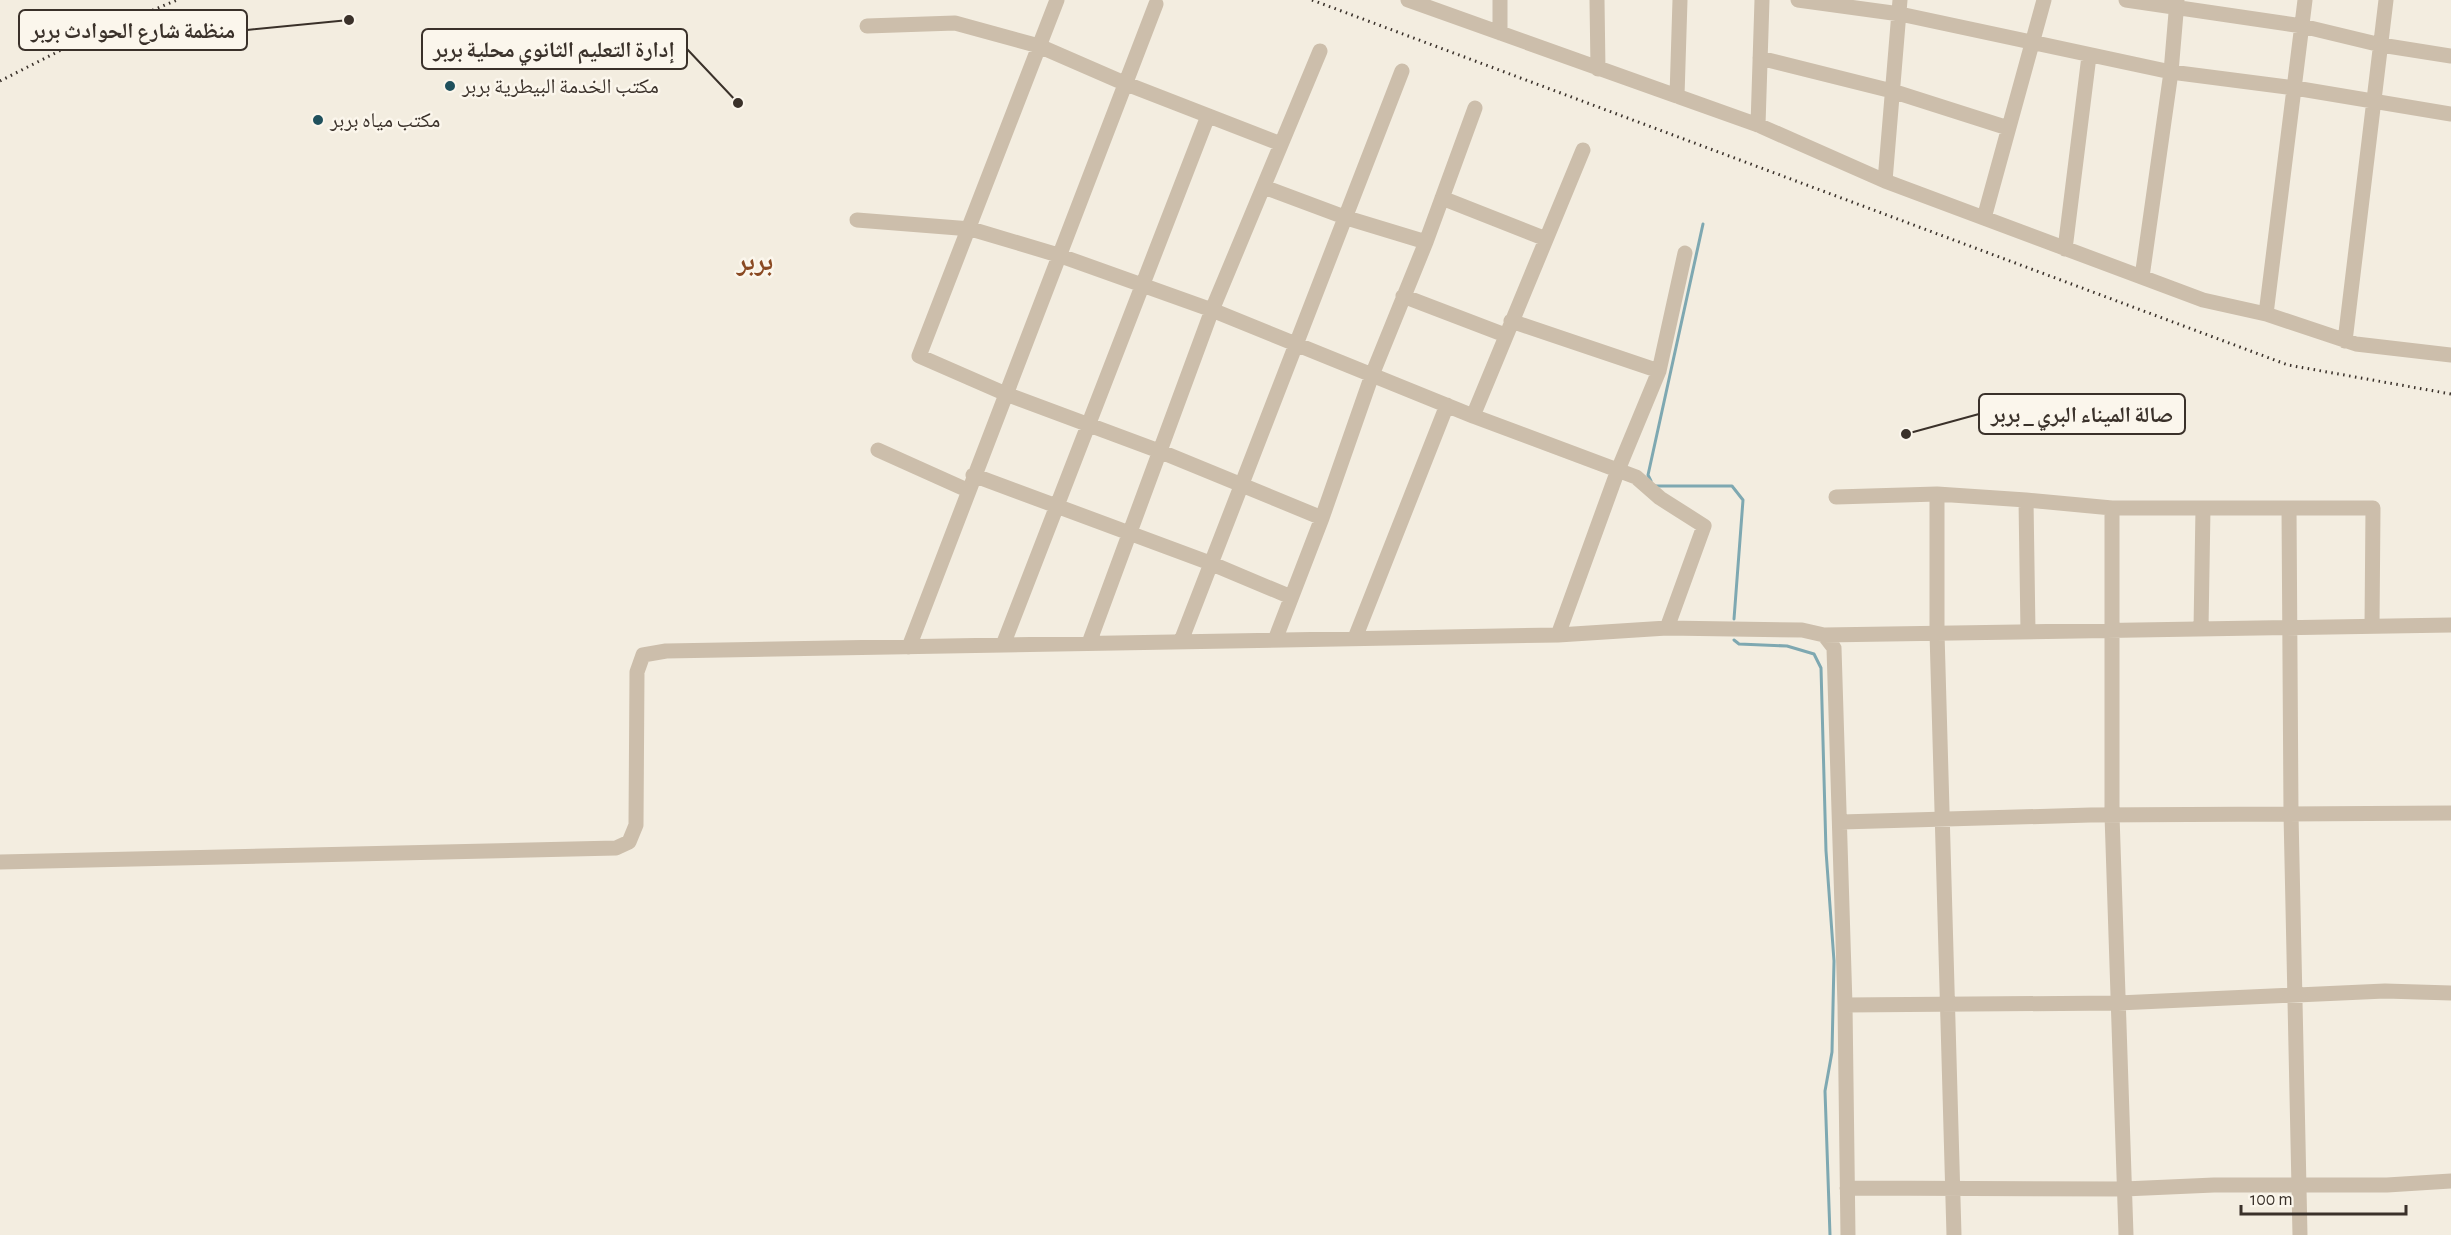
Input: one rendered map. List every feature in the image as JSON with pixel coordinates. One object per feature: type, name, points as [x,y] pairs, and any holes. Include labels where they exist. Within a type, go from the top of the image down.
[{"type":"street","points":[[1057,0],[919,356],[1006,394],[1159,451],[1322,518]]},
{"type":"street","points":[[1500,0],[1500,33]]},
{"type":"street","points":[[1597,0],[1598,69]]},
{"type":"street","points":[[1677,96],[1680,0]]},
{"type":"street","points":[[1758,125],[1762,0]]},
{"type":"street","points":[[1798,0],[1900,7],[2030,44],[2171,72],[2295,88],[2451,114]]},
{"type":"street","points":[[1984,218],[2030,44],[2044,0]]},
{"type":"street","points":[[2126,0],[2177,5],[2302,26],[2381,45],[2451,56]]},
{"type":"street","points":[[2266,314],[2305,0]]},
{"type":"street","points":[[2345,341],[2386,0]]},
{"type":"street","points":[[1416,1],[1598,69],[1758,125],[1885,181],[2203,300],[2266,314],[2345,341],[2451,355]]},
{"type":"street","points":[[909,646],[967,490],[1156,4]]},
{"type":"street","points":[[2142,277],[2171,72],[2177,5]]},
{"type":"street","points":[[1885,181],[1900,7]]},
{"type":"street","points":[[867,26],[955,23],[1039,46],[1124,83],[1281,144]]},
{"type":"street","points":[[1089,643],[1212,310],[1320,51]]},
{"type":"street","points":[[2065,249],[2089,56]]},
{"type":"street","points":[[1760,58],[1892,91],[2008,128]]},
{"type":"street","points":[[1181,641],[1347,218],[1402,71]]},
{"type":"street","points":[[1275,640],[1322,518],[1372,375],[1426,242],[1475,108]]},
{"type":"street","points":[[1003,645],[1208,116]]},
{"type":"street","points":[[1473,416],[1583,150]]},
{"type":"street","points":[[1264,187],[1347,218],[1426,242]]},
{"type":"street","points":[[1442,198],[1546,239]]},
{"type":"street","points":[[856,220],[970,228],[1058,255],[1212,310],[1473,416],[1636,477],[1660,498],[1704,526],[1667,628]]},
{"type":"street","points":[[1558,634],[1618,470],[1659,371],[1685,254]]},
{"type":"street","points":[[1403,296],[1659,371]]},
{"type":"street","points":[[1355,638],[1447,405]]},
{"type":"street","points":[[878,450],[967,490]]},
{"type":"street","points":[[973,475],[1210,563],[1291,597]]},
{"type":"street","points":[[1937,494],[1937,633],[1954,1235]]},
{"type":"street","points":[[1836,497],[1937,494],[2112,508],[2373,508],[2372,626]]},
{"type":"street","points":[[2026,500],[2028,632]]},
{"type":"street","points":[[2112,508],[2112,815],[2126,1235]]},
{"type":"street","points":[[2200,629],[2203,508]]},
{"type":"street","points":[[2289,508],[2288,628],[2300,1235]]},
{"type":"street","points":[[0,862],[616,848],[629,842],[636,825],[637,672],[643,655],[666,651],[1558,634],[1667,628],[1802,630],[1824,635],[2451,625]]},
{"type":"street","points":[[1824,635],[1834,648],[1841,822],[1848,1235]]},
{"type":"street","points":[[1841,822],[2112,815],[2451,813]]},
{"type":"street","points":[[1845,1005],[1947,1002],[2118,1003],[2385,991],[2451,993]]},
{"type":"street","points":[[1847,1188],[1952,1186],[2124,1189],[2387,1185],[2451,1181]]},
{"type":"waterway","points":[[1651,481],[1648,475],[1703,224]]},
{"type":"waterway","points":[[1655,486],[1732,486],[1743,500],[1734,619]]},
{"type":"waterway","points":[[1734,640],[1739,644],[1787,646],[1814,654],[1821,668],[1826,851],[1834,961],[1832,1052],[1825,1091],[1830,1235]]},
{"type":"railway","points":[[0,81],[79,41],[177,0]]},
{"type":"railway","points":[[1312,0],[2288,365],[2451,394]]},
{"type":"place","name":"منظمة شارع الحوادث بربر","points":[[349,20]]},
{"type":"place","name":"مكتب الخدمة البيطرية بربر","points":[[450,86]]},
{"type":"place","name":"إدارة التعليم الثانوي محلية بربر","points":[[738,103]]},
{"type":"place","name":"مكتب مياه بربر","points":[[318,120]]},
{"type":"place","name":"صالة الميناء البري _ بربر","points":[[1906,434]]},
{"type":"district","name":"بربر","points":[[755,261]]}]
